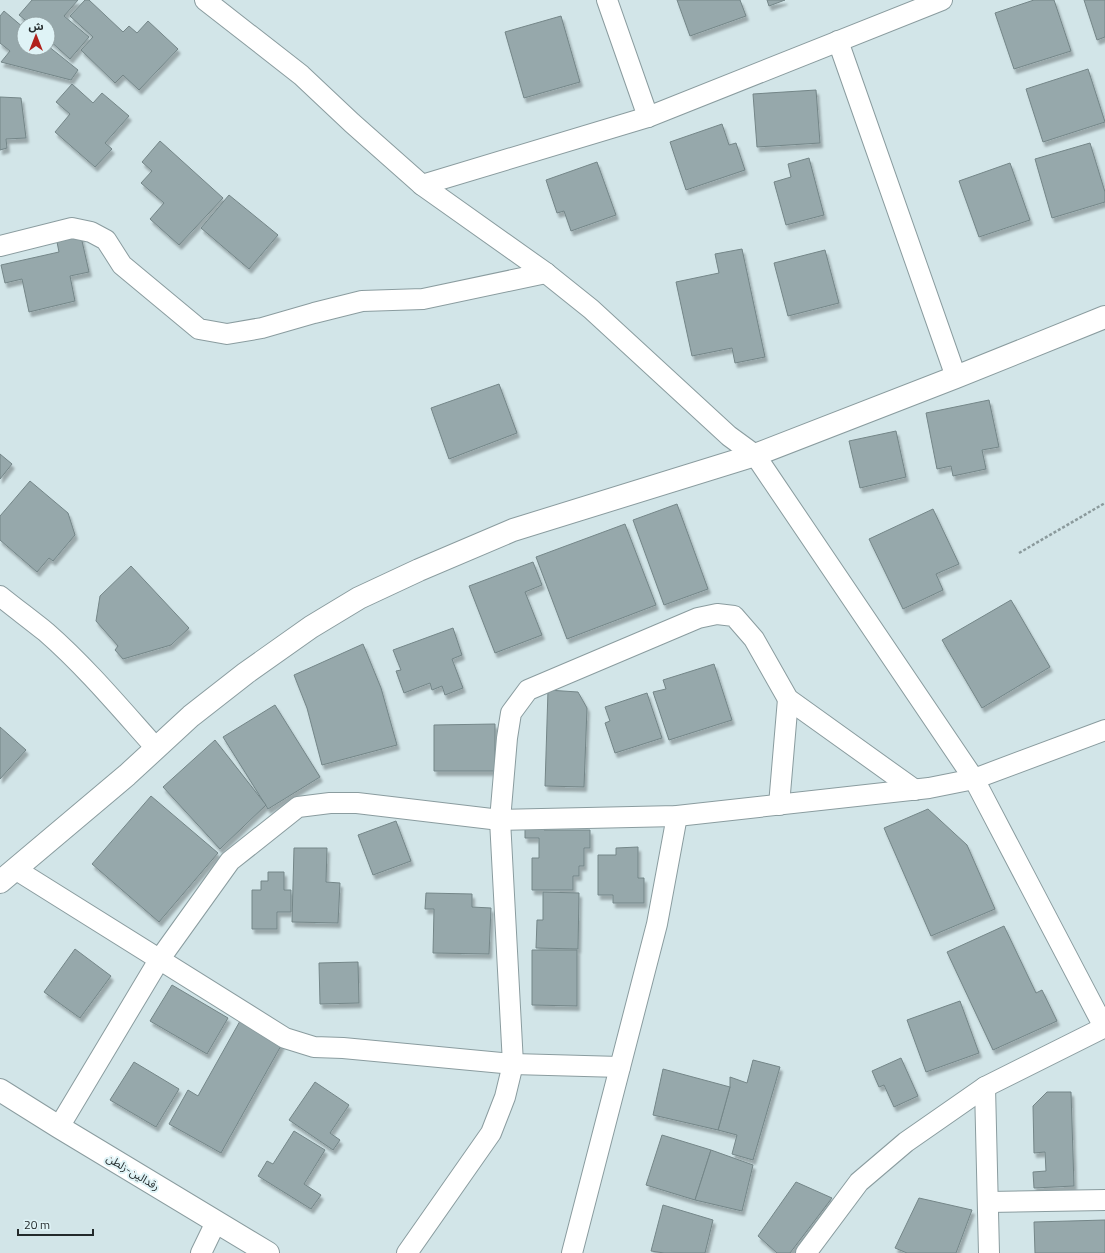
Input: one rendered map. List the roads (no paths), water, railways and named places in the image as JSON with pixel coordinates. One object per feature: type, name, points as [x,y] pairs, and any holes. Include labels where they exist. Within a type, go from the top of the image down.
[{"type":"main road","points":[[8,876],[191,716],[246,673],[311,627],[359,598],[419,570],[513,530],[755,455],[1105,317]]},
{"type":"main road","name":"رقدالين-زلطن","points":[[0,1090],[268,1253]]},
{"type":"street","points":[[205,0],[301,75],[352,123],[422,185],[546,273],[591,309],[729,436],[755,455],[974,779],[1105,1027],[985,1087],[906,1142],[859,1182],[806,1253]]},
{"type":"street","points":[[607,0],[648,116]]},
{"type":"street","points":[[422,185],[648,116],[838,42],[935,1]]},
{"type":"street","points":[[838,42],[956,377]]},
{"type":"street","points":[[0,246],[72,228],[92,232],[106,240],[122,265],[199,329],[227,334],[262,328],[314,312],[362,301],[423,299],[546,273]]},
{"type":"street","points":[[0,596],[46,633],[77,662],[156,748]]},
{"type":"street","points":[[407,1253],[491,1133],[505,1098],[513,1064],[500,820],[507,738],[511,712],[528,690],[698,618],[717,614],[734,616],[754,639],[788,699],[915,790]]},
{"type":"street","points":[[779,805],[788,699]]},
{"type":"street","points":[[59,1127],[159,960],[230,861],[298,807],[330,803],[357,803],[500,820],[677,816],[915,790],[974,779],[1105,730]]},
{"type":"street","points":[[572,1253],[657,924],[677,816]]},
{"type":"street","points":[[8,876],[159,960],[285,1038],[314,1047],[343,1048],[513,1064],[620,1067]]},
{"type":"street","points":[[985,1087],[989,1253]]},
{"type":"street","points":[[988,1202],[1105,1200]]},
{"type":"street","points":[[201,1253],[216,1222]]}]
